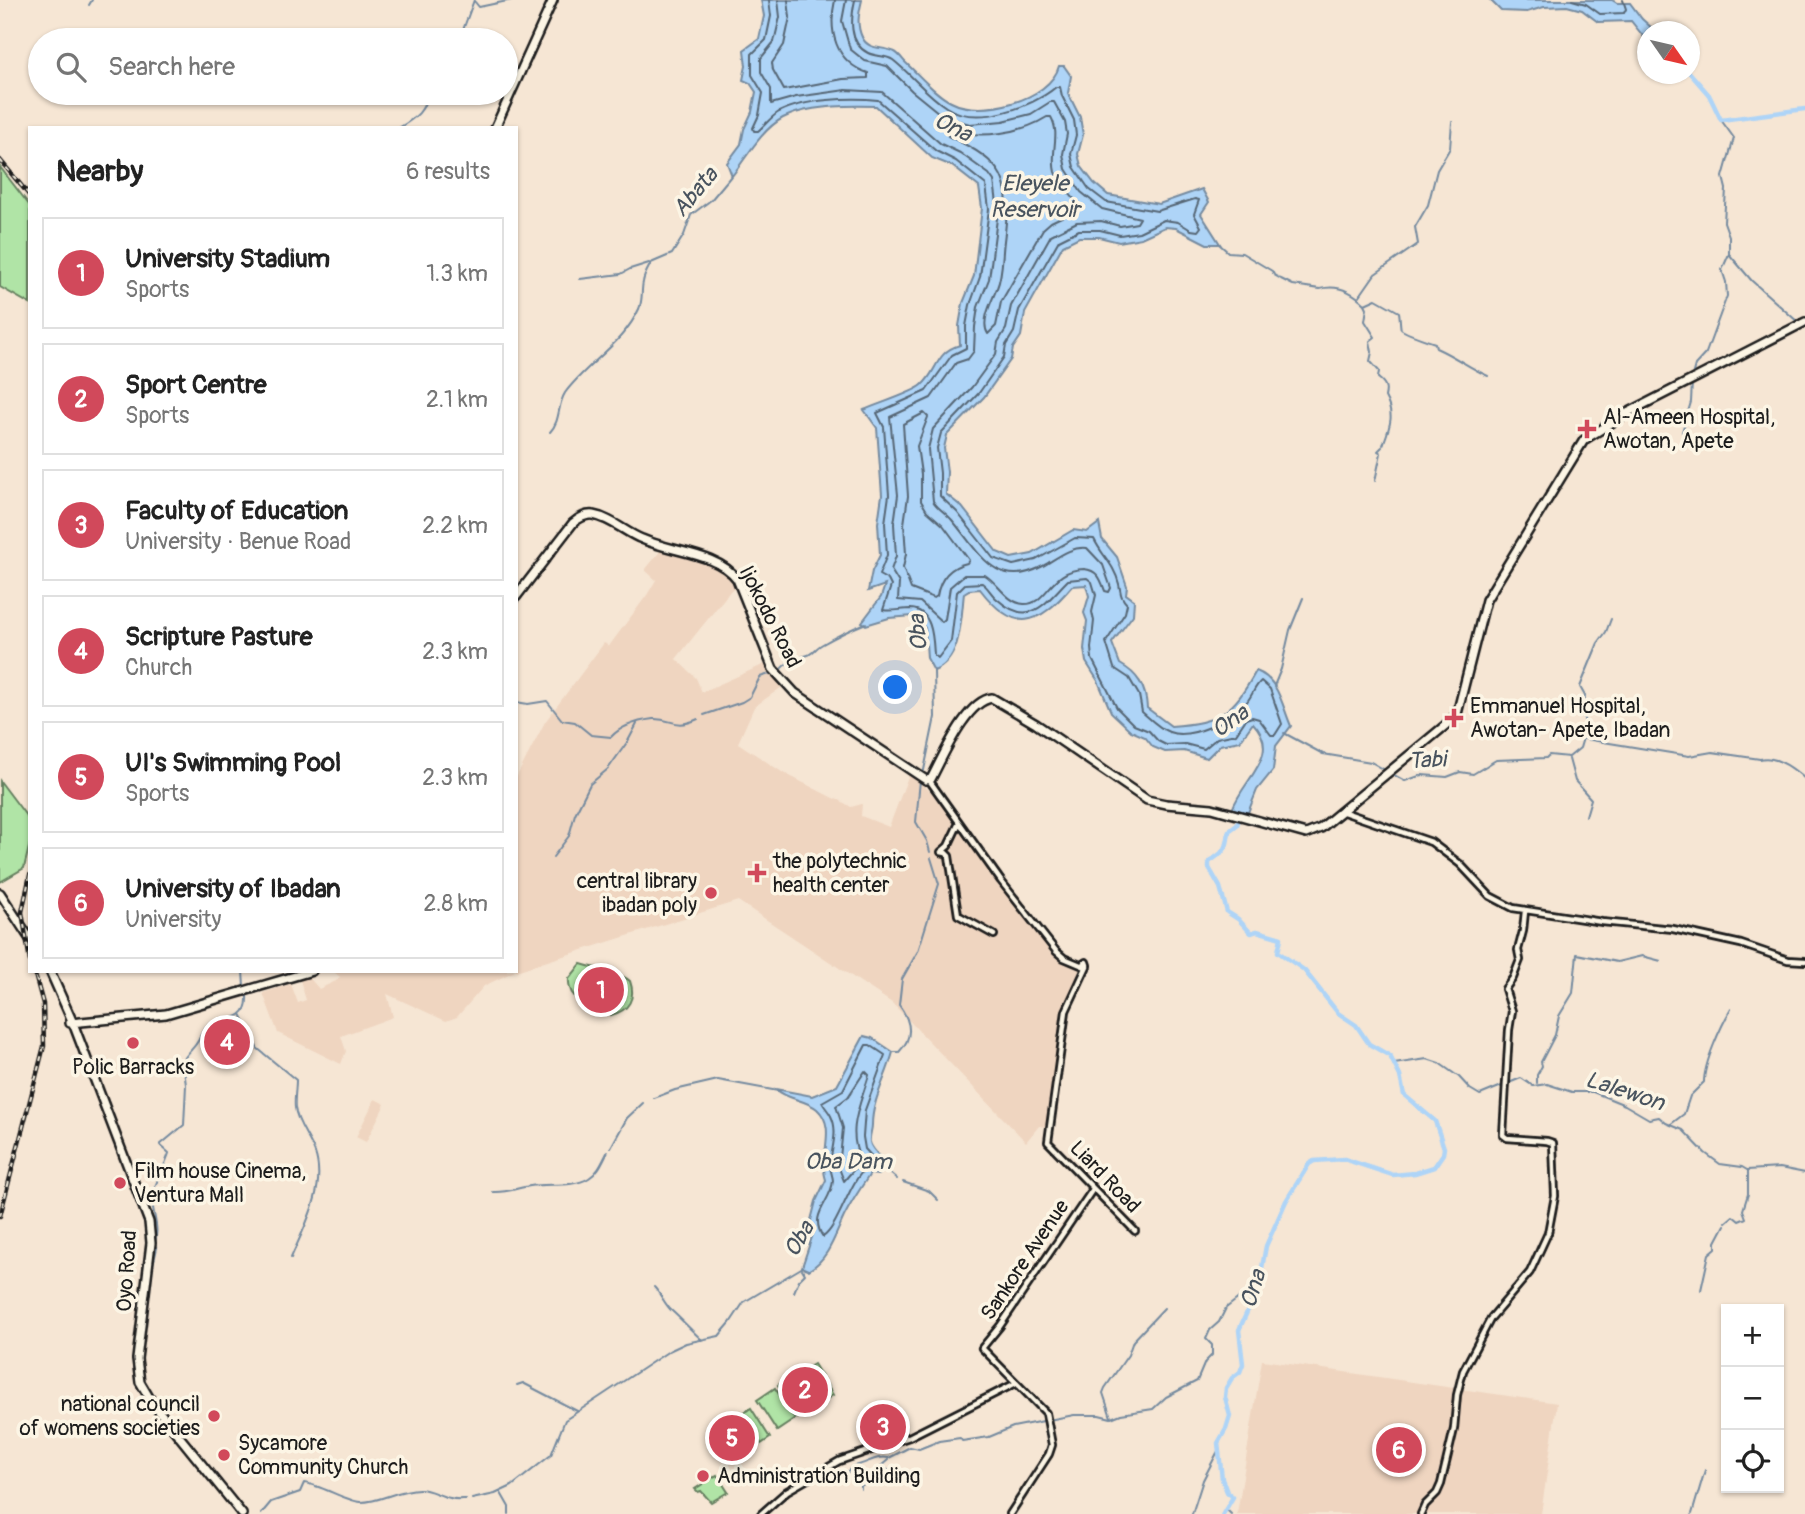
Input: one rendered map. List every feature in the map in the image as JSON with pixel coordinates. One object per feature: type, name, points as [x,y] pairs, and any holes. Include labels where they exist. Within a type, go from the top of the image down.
[{"type":"main road","points":[[518,81],[554,0]]},
{"type":"main road","points":[[498,126],[507,105]]},
{"type":"main road","points":[[929,780],[966,719],[980,702],[992,698],[1035,723],[1147,800],[1198,806],[1306,834],[1321,828],[1457,714],[1481,610],[1584,440],[1629,412],[1805,322]]},
{"type":"main road","name":"Ijokodo Road","points":[[518,594],[573,523],[586,515],[596,516],[642,539],[712,560],[728,568],[737,579],[775,672],[795,693],[929,780]]},
{"type":"main road","points":[[0,893],[28,939]]},
{"type":"main road","points":[[0,899],[28,939]]},
{"type":"main road","name":"Oyo Road","points":[[49,973],[73,1023],[147,1232],[134,1347],[135,1375],[145,1399],[239,1514]]},
{"type":"main road","points":[[256,988],[297,973]]},
{"type":"main road","points":[[73,1023],[181,1008],[305,973]]},
{"type":"street","points":[[929,780],[959,824],[948,846],[941,852],[949,856],[958,915],[993,935]]},
{"type":"street","points":[[1340,811],[1431,842],[1460,864],[1490,897],[1525,911],[1674,929],[1741,944],[1788,960],[1805,961]]},
{"type":"street","name":"Liard Road","points":[[959,824],[1056,951],[1064,958],[1084,965],[1063,1025],[1048,1139],[1135,1231]]},
{"type":"street","points":[[1421,1514],[1425,1505],[1437,1493],[1444,1474],[1454,1429],[1459,1380],[1463,1371],[1492,1318],[1530,1272],[1552,1223],[1556,1178],[1553,1144],[1504,1136],[1512,1016],[1505,989],[1520,960],[1518,950],[1525,911]]},
{"type":"street","name":"Sankore Avenue","points":[[1016,1383],[982,1348],[1000,1326],[1093,1189]]},
{"type":"street","points":[[761,1514],[788,1491],[839,1461],[909,1437],[1016,1383],[1046,1413],[1052,1441],[1051,1450],[1010,1514]]},
{"type":"shaded area","points":[[662,549],[715,564],[732,577],[737,586],[676,659],[696,678],[702,692],[765,664],[782,687],[754,707],[738,743],[782,772],[851,807],[862,804],[861,816],[889,827],[909,774],[930,791],[934,790],[986,866],[1052,951],[1081,967],[1061,1018],[1047,1127],[1039,1126],[1026,1142],[892,1003],[738,901],[518,970],[518,774],[545,722],[604,643],[609,646],[647,595],[656,580],[645,570]]},
{"type":"shaded area","points":[[335,973],[511,973],[484,986],[457,1017],[446,1021],[387,994],[393,1017],[341,1036],[346,1051],[341,1064],[278,1033],[263,993],[291,984],[298,1003],[306,1000],[299,977],[307,975],[319,989],[340,977]]},
{"type":"shaded area","points":[[375,1099],[385,1104],[366,1142],[356,1137]]},
{"type":"shaded area","points":[[1262,1360],[1557,1403],[1541,1514],[1237,1514]]},
{"type":"green space","points":[[0,167],[28,203],[28,303],[0,287]]},
{"type":"green space","points":[[0,781],[28,818],[28,851],[24,868],[0,882]]},
{"type":"green space","points":[[581,964],[613,972],[630,981],[632,993],[627,1007],[611,1015],[611,1011],[589,1005],[577,998],[569,987],[569,979]]},
{"type":"green space","points":[[814,1364],[833,1395],[798,1418],[778,1385]]},
{"type":"green space","points":[[775,1388],[795,1419],[777,1431],[757,1400]]},
{"type":"green space","points":[[751,1408],[770,1438],[761,1444],[742,1414]]},
{"type":"green space","points":[[717,1475],[728,1492],[711,1502],[701,1491],[695,1489]]},
{"type":"water","name":"Eleyele Reservoir","points":[[761,0],[862,0],[859,23],[865,41],[872,46],[896,53],[939,94],[964,106],[996,107],[1029,97],[1053,78],[1059,66],[1064,66],[1071,76],[1068,93],[1080,117],[1083,135],[1078,154],[1081,166],[1094,183],[1108,195],[1159,204],[1202,189],[1209,202],[1201,214],[1220,244],[1207,244],[1176,228],[1165,227],[1141,238],[1119,242],[1099,237],[1079,237],[1063,245],[1025,313],[1021,336],[1013,348],[1011,359],[984,397],[947,435],[944,448],[946,494],[962,507],[997,552],[1011,558],[1032,554],[1073,530],[1087,532],[1099,523],[1102,539],[1117,557],[1127,586],[1126,594],[1134,600],[1133,615],[1112,643],[1120,664],[1140,682],[1147,708],[1171,726],[1201,722],[1223,713],[1240,697],[1256,671],[1270,680],[1279,694],[1291,726],[1276,746],[1273,770],[1257,790],[1247,815],[1232,810],[1262,756],[1264,746],[1261,735],[1253,723],[1240,741],[1220,745],[1207,758],[1184,751],[1165,752],[1153,747],[1145,737],[1131,731],[1111,712],[1098,681],[1086,662],[1084,649],[1087,621],[1084,613],[1089,596],[1086,585],[1072,586],[1048,610],[1026,620],[1004,614],[980,589],[969,590],[964,593],[961,626],[955,648],[943,666],[934,671],[927,658],[925,628],[913,616],[889,618],[866,625],[862,622],[881,597],[885,585],[868,591],[872,571],[880,555],[878,523],[882,495],[877,428],[864,410],[922,385],[941,357],[960,345],[959,326],[963,303],[974,276],[982,208],[979,187],[952,166],[932,158],[876,106],[816,108],[783,118],[761,136],[732,176],[727,163],[741,144],[756,92],[750,83],[743,80],[746,66],[744,50],[759,39],[764,16]]},
{"type":"water","points":[[1490,0],[1612,0],[1617,3],[1630,3],[1644,21],[1637,21],[1637,28],[1631,21],[1598,22],[1582,10],[1567,6],[1544,7],[1527,12],[1501,11]]},
{"type":"water","name":"Oba Dam","points":[[864,1036],[872,1038],[893,1052],[874,1106],[870,1138],[885,1170],[878,1175],[870,1174],[848,1209],[825,1255],[809,1270],[802,1267],[814,1231],[810,1224],[816,1201],[826,1180],[826,1125],[817,1109],[776,1089],[812,1096],[837,1086]]},
{"type":"waterway","points":[[89,5],[92,0]]},
{"type":"waterway","points":[[464,28],[474,0]]},
{"type":"waterway","points":[[475,2],[479,7],[512,0]]},
{"type":"waterway","points":[[1699,84],[1709,95],[1721,120],[1805,109]]},
{"type":"waterway","points":[[402,126],[414,118],[424,105]]},
{"type":"waterway","points":[[1692,376],[1695,365],[1706,353],[1727,296],[1722,270],[1729,254],[1729,236],[1724,222],[1726,189],[1723,177],[1734,138],[1721,120]]},
{"type":"waterway","points":[[1359,297],[1375,274],[1418,244],[1415,227],[1428,205],[1437,170],[1450,148],[1452,122]]},
{"type":"waterway","name":"Abata","points":[[550,432],[556,423],[565,393],[624,333],[632,321],[640,306],[644,279],[651,263],[672,254],[684,235],[691,215],[711,200],[731,176]]},
{"type":"waterway","points":[[1219,244],[1228,252],[1242,253],[1293,285],[1320,289],[1339,288],[1355,295],[1365,304],[1376,299],[1399,312],[1403,330],[1435,343],[1436,348],[1488,376]]},
{"type":"waterway","points":[[1729,254],[1752,281],[1799,323]]},
{"type":"waterway","points":[[580,279],[621,274],[649,263]]},
{"type":"waterway","points":[[1365,304],[1365,321],[1375,337],[1370,341],[1370,361],[1379,371],[1378,378],[1385,386],[1385,397],[1391,415],[1383,445]]},
{"type":"waterway","points":[[1682,432],[1691,402],[1692,382]]},
{"type":"waterway","points":[[1375,481],[1381,453],[1378,451],[1382,447]]},
{"type":"waterway","points":[[1274,686],[1290,630],[1303,598]]},
{"type":"waterway","name":"Tabi","points":[[1390,773],[1405,781],[1422,775],[1447,777],[1460,772],[1473,774],[1496,760],[1546,758],[1549,755],[1569,757],[1580,748],[1586,728],[1583,714],[1585,696],[1580,687],[1611,619]]},
{"type":"waterway","points":[[779,671],[789,662],[810,654],[826,642],[866,623]]},
{"type":"waterway","name":"Oba","points":[[923,775],[935,717],[934,671]]},
{"type":"waterway","points":[[704,715],[742,702],[750,697],[760,677],[773,673]]},
{"type":"waterway","points":[[518,702],[528,704],[547,701],[562,720],[575,722],[591,735],[611,737],[625,727],[647,720],[660,719],[684,724],[698,719]]},
{"type":"waterway","points":[[553,857],[569,836],[575,814],[590,784],[608,769],[637,724]]},
{"type":"waterway","name":"Tabi","points":[[1284,733],[1323,754],[1371,762],[1385,770]]},
{"type":"waterway","name":"Tabi","points":[[1585,739],[1689,756],[1712,752],[1772,759],[1790,767],[1805,779]]},
{"type":"waterway","points":[[1569,759],[1575,781],[1591,799],[1586,816]]},
{"type":"waterway","name":"Oba","points":[[920,780],[916,822],[930,852]]},
{"type":"waterway","name":"Ona","points":[[1223,1514],[1233,1497],[1227,1492],[1222,1479],[1218,1443],[1230,1416],[1225,1397],[1226,1388],[1240,1372],[1243,1364],[1239,1330],[1255,1294],[1254,1286],[1262,1268],[1266,1246],[1286,1201],[1309,1164],[1314,1161],[1344,1159],[1393,1175],[1415,1173],[1434,1167],[1444,1148],[1435,1121],[1404,1095],[1400,1076],[1390,1056],[1369,1044],[1356,1025],[1338,1013],[1304,970],[1278,952],[1281,938],[1257,931],[1251,933],[1227,912],[1209,862],[1224,850],[1229,831],[1237,825],[1241,814]]},
{"type":"waterway","name":"Oba","points":[[894,1052],[899,1052],[909,1035],[908,1023],[899,1005],[902,979],[918,951],[939,884],[931,858]]},
{"type":"waterway","points":[[1537,1083],[1541,1062],[1555,1035],[1559,1016],[1573,993],[1577,954],[1617,962],[1642,956],[1661,961]]},
{"type":"waterway","points":[[243,973],[244,987]]},
{"type":"waterway","points":[[152,1269],[157,1248],[154,1245],[156,1226],[152,1195],[169,1153],[160,1145],[184,1125],[186,1085],[183,1061],[208,1025],[239,1016],[243,1012],[247,996]]},
{"type":"waterway","points":[[1671,1124],[1684,1114],[1690,1096],[1704,1082],[1710,1055],[1731,1009]]},
{"type":"waterway","points":[[241,1014],[250,1032]]},
{"type":"waterway","points":[[252,1036],[257,1048],[296,1080],[296,1114],[313,1147],[318,1166],[312,1207],[291,1258]]},
{"type":"waterway","name":"Lalewon","points":[[1394,1064],[1427,1059],[1439,1063],[1480,1095],[1521,1078],[1533,1086],[1547,1084],[1572,1092],[1593,1092],[1625,1105],[1649,1119],[1659,1117],[1683,1130],[1720,1164],[1747,1170],[1780,1168],[1805,1173]]},
{"type":"waterway","points":[[654,1098],[718,1080],[778,1091]]},
{"type":"waterway","points":[[611,1147],[627,1118],[643,1103]]},
{"type":"waterway","points":[[493,1192],[583,1181],[595,1173],[608,1151]]},
{"type":"waterway","points":[[884,1168],[897,1179]]},
{"type":"waterway","points":[[1726,1222],[1733,1216],[1739,1221],[1746,1218],[1743,1210],[1748,1194],[1748,1171]]},
{"type":"waterway","points":[[903,1182],[929,1191],[938,1200]]},
{"type":"waterway","points":[[1701,1290],[1709,1254],[1716,1248],[1716,1242],[1725,1225]]},
{"type":"waterway","name":"Oba","points":[[472,1499],[495,1494],[512,1486],[551,1455],[565,1420],[669,1351],[686,1343],[719,1336],[744,1302],[803,1267]]},
{"type":"waterway","points":[[794,1292],[805,1274],[802,1269]]},
{"type":"waterway","points":[[840,1480],[853,1466],[879,1458],[889,1458],[910,1447],[919,1449],[939,1441],[989,1437],[1013,1427],[1074,1415],[1111,1418],[1153,1409],[1166,1397],[1197,1381],[1205,1362],[1212,1355],[1212,1345],[1206,1339],[1210,1330],[1219,1322],[1226,1308],[1254,1286]]},
{"type":"waterway","points":[[654,1287],[670,1309],[702,1340]]},
{"type":"waterway","points":[[1111,1417],[1103,1393],[1105,1388],[1128,1355],[1133,1341],[1164,1308]]},
{"type":"waterway","points":[[517,1385],[523,1383],[577,1411]]},
{"type":"waterway","points":[[1192,1514],[1203,1480],[1218,1451]]},
{"type":"waterway","points":[[861,1489],[861,1486],[888,1470],[881,1466],[888,1460]]},
{"type":"waterway","points":[[1692,1514],[1705,1470]]},
{"type":"waterway","points":[[261,1514],[271,1502],[300,1492],[304,1483],[360,1502],[419,1489],[452,1499],[466,1499]]},
{"type":"waterway","name":"Oba","points":[[501,1493],[509,1507],[509,1514]]},
{"type":"waterway","points":[[1227,1510],[1231,1514]]},
{"type":"railway","points":[[0,160],[28,194]]},
{"type":"railway","points":[[28,884],[22,912],[28,949]]},
{"type":"railway","points":[[0,1216],[44,1046],[43,1004],[35,973]]},
{"type":"place","name":"Al-Ameen Hospital, Awotan, Apete","points":[[1587,429]]},
{"type":"place","name":"Emmanuel Hospital, Awotan- Apete, Ibadan","points":[[1454,718]]},
{"type":"place","name":"the polytechnic health center","points":[[757,873]]},
{"type":"place","name":"central library ibadan poly","points":[[711,893]]},
{"type":"place","name":"University Stadium","points":[[601,990]]},
{"type":"place","name":"Scripture Pasture","points":[[227,1042]]},
{"type":"place","name":"Polic Barracks","points":[[133,1043]]},
{"type":"place","name":"Film house Cinema, Ventura Mall","points":[[120,1183]]},
{"type":"place","name":"Sport Centre","points":[[805,1390]]},
{"type":"place","name":"national council of womens societies","points":[[214,1416]]},
{"type":"place","name":"Faculty of Education","points":[[883,1427]]},
{"type":"place","name":"UI's Swimming Pool","points":[[732,1438]]},
{"type":"place","name":"University of Ibadan","points":[[1399,1450]]},
{"type":"place","name":"Sycamore Community Church","points":[[224,1455]]},
{"type":"place","name":"Administration Building","points":[[703,1476]]}]
